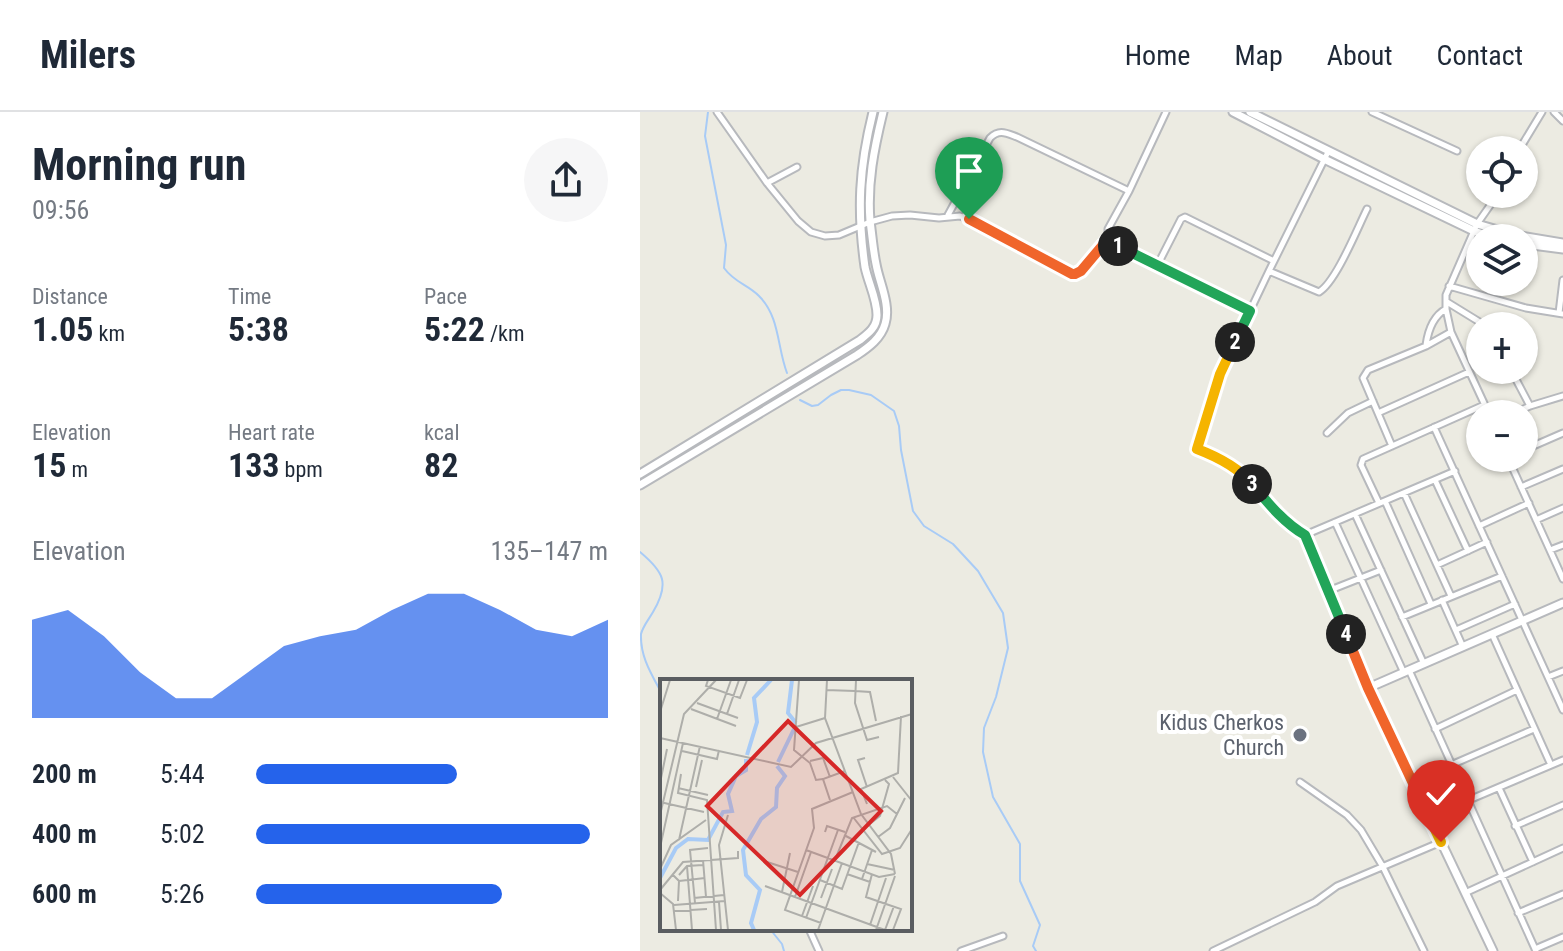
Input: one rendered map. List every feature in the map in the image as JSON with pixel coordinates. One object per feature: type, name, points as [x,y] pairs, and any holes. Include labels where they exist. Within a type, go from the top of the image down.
[{"type":"street","points":[[717,112],[767,183],[811,232],[825,236],[839,235],[892,216],[960,216],[981,224],[1072,274],[1081,271],[1108,239],[1108,229],[1166,112]]},
{"type":"street","points":[[640,474],[869,333],[877,315],[866,268],[859,204],[866,139],[873,112]]},
{"type":"street","points":[[640,485],[857,355],[881,335],[887,316],[886,305],[875,261],[870,222],[871,169],[883,112]]},
{"type":"street","points":[[1233,112],[1469,224]]},
{"type":"street","points":[[1250,112],[1326,156]]},
{"type":"street","points":[[1372,112],[1457,151]]},
{"type":"street","points":[[1527,136],[1542,112]]},
{"type":"street","points":[[1554,112],[1563,121]]},
{"type":"street","points":[[948,216],[990,138],[1002,131],[1129,191]]},
{"type":"street","points":[[1326,156],[1220,374],[1197,449],[1218,457],[1246,477],[1273,509],[1305,535],[1368,688],[1493,951]]},
{"type":"street","points":[[767,183],[797,167]]},
{"type":"street","points":[[1269,271],[1319,292],[1323,290],[1335,274],[1367,209]]},
{"type":"street","points":[[1157,266],[1181,219],[1185,217],[1274,261]]},
{"type":"street","points":[[1108,239],[1250,311]]},
{"type":"street","points":[[1538,239],[1563,243]]},
{"type":"street","points":[[1538,246],[1563,249]]},
{"type":"street","points":[[1466,247],[1446,295],[1451,332],[1466,365]]},
{"type":"street","points":[[1449,286],[1526,308],[1561,314],[1563,280]]},
{"type":"street","points":[[1446,305],[1466,316]]},
{"type":"street","points":[[1426,346],[1431,326],[1446,305]]},
{"type":"street","points":[[1392,446],[1363,378],[1366,372],[1451,332]]},
{"type":"street","points":[[1378,413],[1466,373]]},
{"type":"street","points":[[1538,404],[1563,396]]},
{"type":"street","points":[[1327,433],[1348,413],[1373,401]]},
{"type":"street","points":[[1431,604],[1361,461],[1466,413]]},
{"type":"street","points":[[1434,427],[1563,710]]},
{"type":"street","points":[[1538,444],[1563,433]]},
{"type":"street","points":[[654,466],[660,473]]},
{"type":"street","points":[[1521,487],[1563,469]]},
{"type":"street","points":[[1305,535],[1455,471]]},
{"type":"street","points":[[1514,472],[1563,579]]},
{"type":"street","points":[[1435,480],[1468,551]]},
{"type":"street","points":[[1404,493],[1451,596]]},
{"type":"street","points":[[1479,526],[1529,503]]},
{"type":"street","points":[[1536,520],[1563,508]]},
{"type":"street","points":[[1355,514],[1424,664]]},
{"type":"street","points":[[1335,522],[1435,729],[1535,950],[1563,937]]},
{"type":"street","points":[[1437,565],[1487,542]]},
{"type":"street","points":[[1550,550],[1563,545]]},
{"type":"street","points":[[1328,591],[1381,570]]},
{"type":"street","points":[[1402,617],[1502,576]]},
{"type":"street","points":[[1442,600],[1463,647]]},
{"type":"street","points":[[1368,688],[1563,603]]},
{"type":"street","points":[[1456,630],[1515,604]]},
{"type":"street","points":[[1492,634],[1551,765]]},
{"type":"street","points":[[1548,677],[1563,671]]},
{"type":"street","points":[[1435,729],[1518,690]]},
{"type":"street","points":[[1451,765],[1534,729]]},
{"type":"street","points":[[1429,817],[1563,760]]},
{"type":"street","points":[[1300,782],[1347,815],[1361,830],[1383,867],[1424,951]]},
{"type":"street","points":[[1499,788],[1533,862]]},
{"type":"street","points":[[1515,826],[1563,805]]},
{"type":"street","points":[[1213,951],[1315,902],[1337,886],[1441,842]]},
{"type":"street","points":[[1465,893],[1563,848]]},
{"type":"street","points":[[1518,913],[1563,894]]},
{"type":"street","points":[[810,931],[819,951]]},
{"type":"street","points":[[961,951],[1003,936]]},
{"type":"waterway","points":[[708,112],[705,136],[726,245],[724,268],[766,304],[787,373]]},
{"type":"waterway","points":[[800,400],[812,406],[818,405],[841,390],[849,390],[871,395],[894,411],[913,511],[924,526],[953,544],[978,571],[1003,613],[1008,648],[996,697],[984,728],[983,752],[993,797],[1020,844],[1020,881],[1040,925],[1033,946],[1036,951]]},
{"type":"waterway","points":[[640,552],[655,566],[662,579],[662,593],[641,634],[645,658],[660,690]]},
{"type":"waterway","points":[[772,931],[784,951]]},
{"type":"place","name":"Kidus Cherkos Church","points":[[1300,735]]},
{"type":"route","points":[[969,219],[1072,274],[1081,271],[1108,239],[1250,311],[1220,374],[1197,449],[1218,457],[1246,477],[1273,509],[1305,535],[1368,688],[1441,842]]}]
